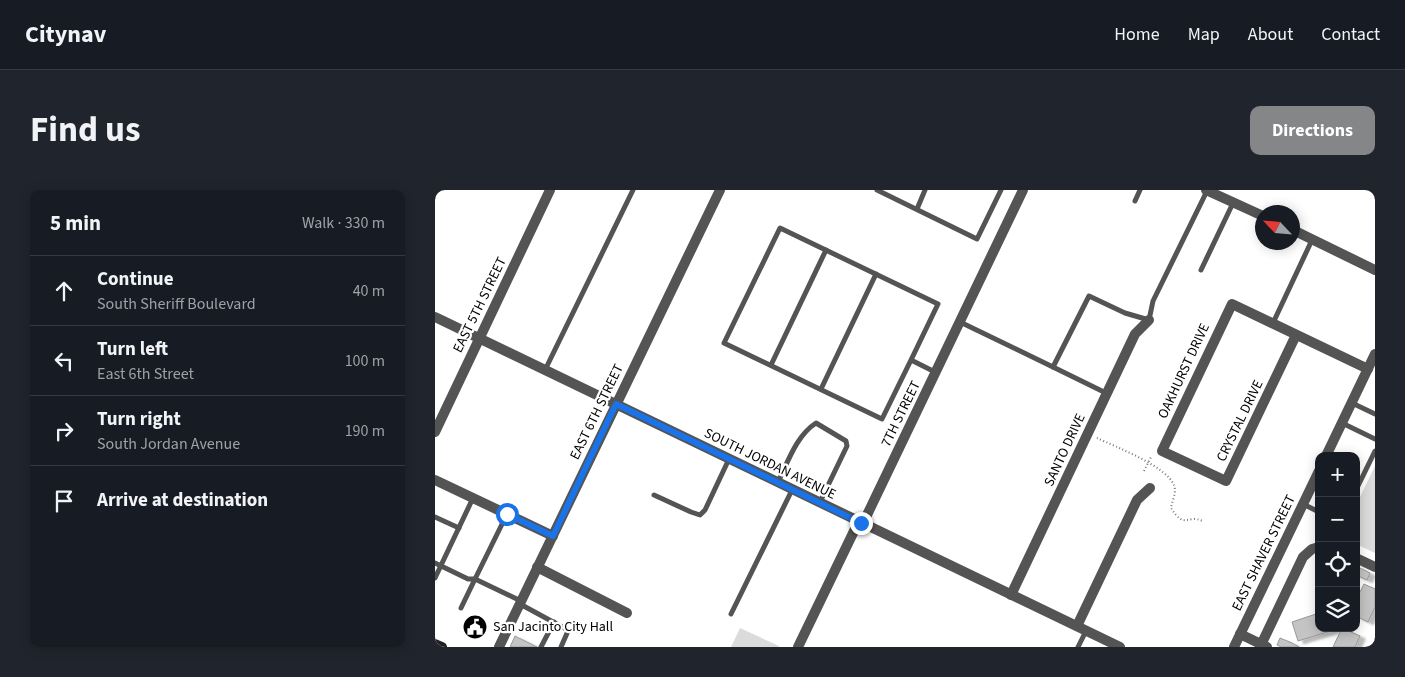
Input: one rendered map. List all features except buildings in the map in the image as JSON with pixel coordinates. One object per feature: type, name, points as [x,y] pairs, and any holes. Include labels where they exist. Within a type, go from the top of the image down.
[{"type":"main road","points":[[435,644],[442,647]]},
{"type":"street","name":"EAST 5TH STREET","points":[[435,432],[550,190]]},
{"type":"street","name":"EAST 6TH STREET","points":[[499,647],[720,190]]},
{"type":"street","name":"7TH STREET","points":[[798,647],[854,531],[867,516],[1023,190]]},
{"type":"street","points":[[1206,190],[1255,213]]},
{"type":"street","points":[[1300,234],[1375,270]]},
{"type":"street","name":"OAKHURST DRIVE","points":[[1162,451],[1232,304],[1273,324]]},
{"type":"street","name":"SOUTH JORDAN AVENUE","points":[[435,317],[1119,647]]},
{"type":"street","name":"SANTO DRIVE","points":[[1011,595],[1135,334],[1149,320]]},
{"type":"street","points":[[1273,324],[1296,335],[1372,363],[1351,402],[1328,452]]},
{"type":"street","name":"CRYSTAL DRIVE","points":[[1162,451],[1226,481],[1296,335]]},
{"type":"street","name":"EAST SHAVER STREET","points":[[1234,647],[1315,479]]},
{"type":"street","points":[[435,480],[553,536]]},
{"type":"street","points":[[1082,628],[1137,500],[1150,488]]},
{"type":"street","points":[[1240,634],[1263,646],[1303,557],[1315,548]]},
{"type":"street","points":[[1360,560],[1375,568]]},
{"type":"street","points":[[537,567],[627,612]]},
{"type":"lane","points":[[545,370],[633,190]]},
{"type":"lane","points":[[877,190],[977,239],[1001,190]]},
{"type":"lane","points":[[917,209],[925,190]]},
{"type":"lane","points":[[1135,201],[1140,190]]},
{"type":"lane","points":[[1053,366],[1089,296],[1125,313],[1149,320],[1153,301],[1206,190]]},
{"type":"lane","points":[[1201,270],[1233,203]]},
{"type":"lane","points":[[780,228],[876,274],[938,304],[882,420],[724,343],[780,228]]},
{"type":"lane","points":[[1273,324],[1313,240]]},
{"type":"lane","points":[[771,365],[826,250]]},
{"type":"lane","points":[[821,390],[876,274]]},
{"type":"lane","points":[[960,322],[1107,394]]},
{"type":"lane","points":[[911,360],[936,372]]},
{"type":"lane","points":[[1351,402],[1375,414]]},
{"type":"lane","points":[[777,482],[799,440],[816,423],[839,435],[846,441],[847,446],[820,503]]},
{"type":"lane","points":[[1342,423],[1375,439]]},
{"type":"lane","points":[[1360,482],[1375,451]]},
{"type":"lane","points":[[653,495],[700,515],[705,510],[729,459]]},
{"type":"lane","points":[[731,614],[793,490]]},
{"type":"lane","points":[[435,578],[473,498]]},
{"type":"lane","points":[[1303,504],[1315,510]]},
{"type":"lane","points":[[461,608],[507,514]]},
{"type":"lane","points":[[435,517],[459,528]]},
{"type":"lane","points":[[435,563],[468,579],[475,579],[520,602],[568,631],[561,647]]},
{"type":"lane","points":[[541,647],[553,622]]},
{"type":"lane","points":[[1078,647],[1082,628]]},
{"type":"path","points":[[1144,472],[1151,457]]},
{"type":"shaded area","points":[[1375,466],[1375,553],[1360,546],[1360,497]]},
{"type":"shaded area","points":[[740,628],[779,646],[779,647],[731,647]]},
{"type":"place","name":"San Jacinto City Hall","points":[[475,627]]},
{"type":"route","points":[[507,514],[553,536],[616,404],[861,523]]}]
